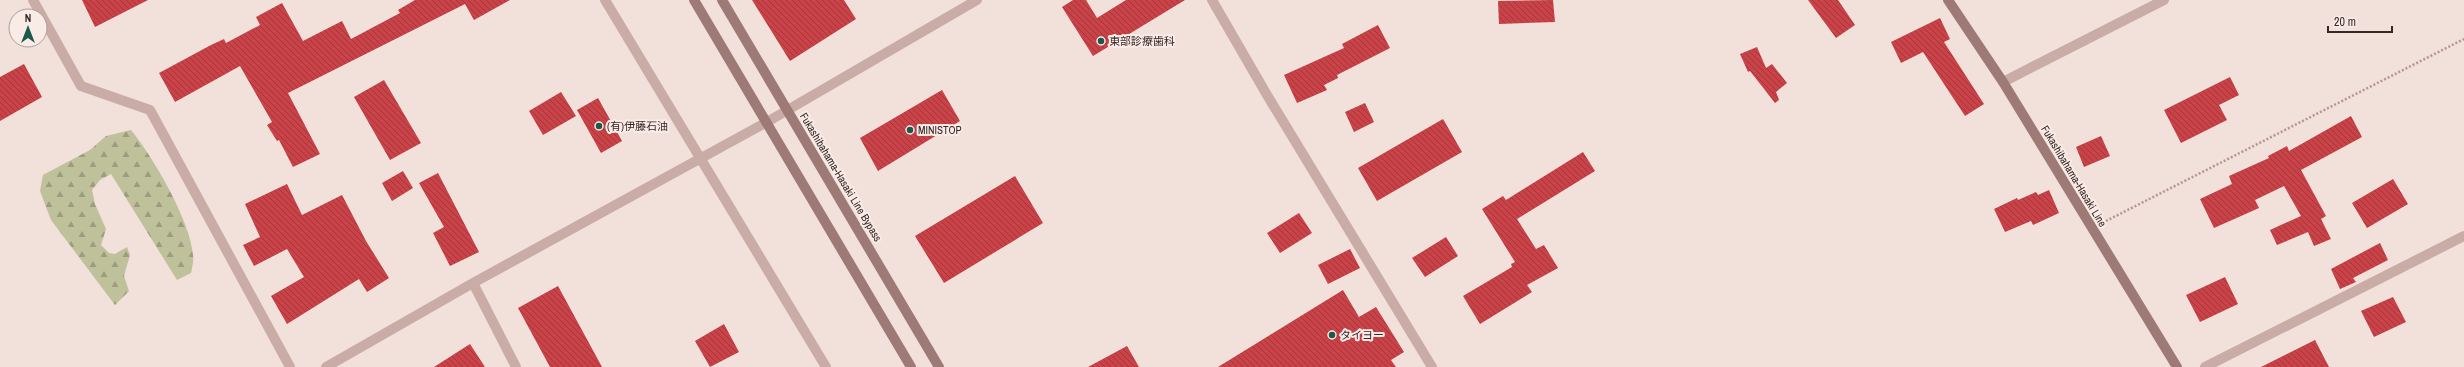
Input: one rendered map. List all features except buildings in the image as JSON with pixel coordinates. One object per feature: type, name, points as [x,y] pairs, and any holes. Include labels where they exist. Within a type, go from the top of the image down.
[{"type":"main road","points":[[694,0],[911,367]]},
{"type":"main road","name":"Fukashibahama-Hasaki Line Bypass","points":[[722,0],[939,367]]},
{"type":"main road","name":"Fukashibahama-Hasaki Line","points":[[1948,0],[2003,82],[2177,367]]},
{"type":"street","points":[[33,0],[81,86],[150,110],[290,367]]},
{"type":"street","points":[[605,0],[826,367]]},
{"type":"street","points":[[326,367],[473,283],[767,122],[977,0]]},
{"type":"street","points":[[1212,0],[1267,95],[1432,367]]},
{"type":"street","points":[[2003,82],[2164,0]]},
{"type":"street","points":[[2205,367],[2464,236]]},
{"type":"street","points":[[473,283],[516,367]]},
{"type":"path","points":[[2092,228],[2464,39]]},
{"type":"green space","points":[[131,130],[150,156],[178,207],[190,241],[193,262],[191,273],[177,280],[111,174],[100,180],[92,190],[95,204],[106,229],[101,245],[109,253],[115,254],[127,247],[130,255],[124,276],[129,291],[115,305],[51,220],[40,191],[43,175],[90,150],[106,136]]},
{"type":"place","name":"東部診療歯科","points":[[1101,41]]},
{"type":"place","name":"(有)伊藤石油","points":[[599,126]]},
{"type":"place","name":"MINISTOP","points":[[910,130]]},
{"type":"place","name":"タイヨー","points":[[1332,335]]}]
